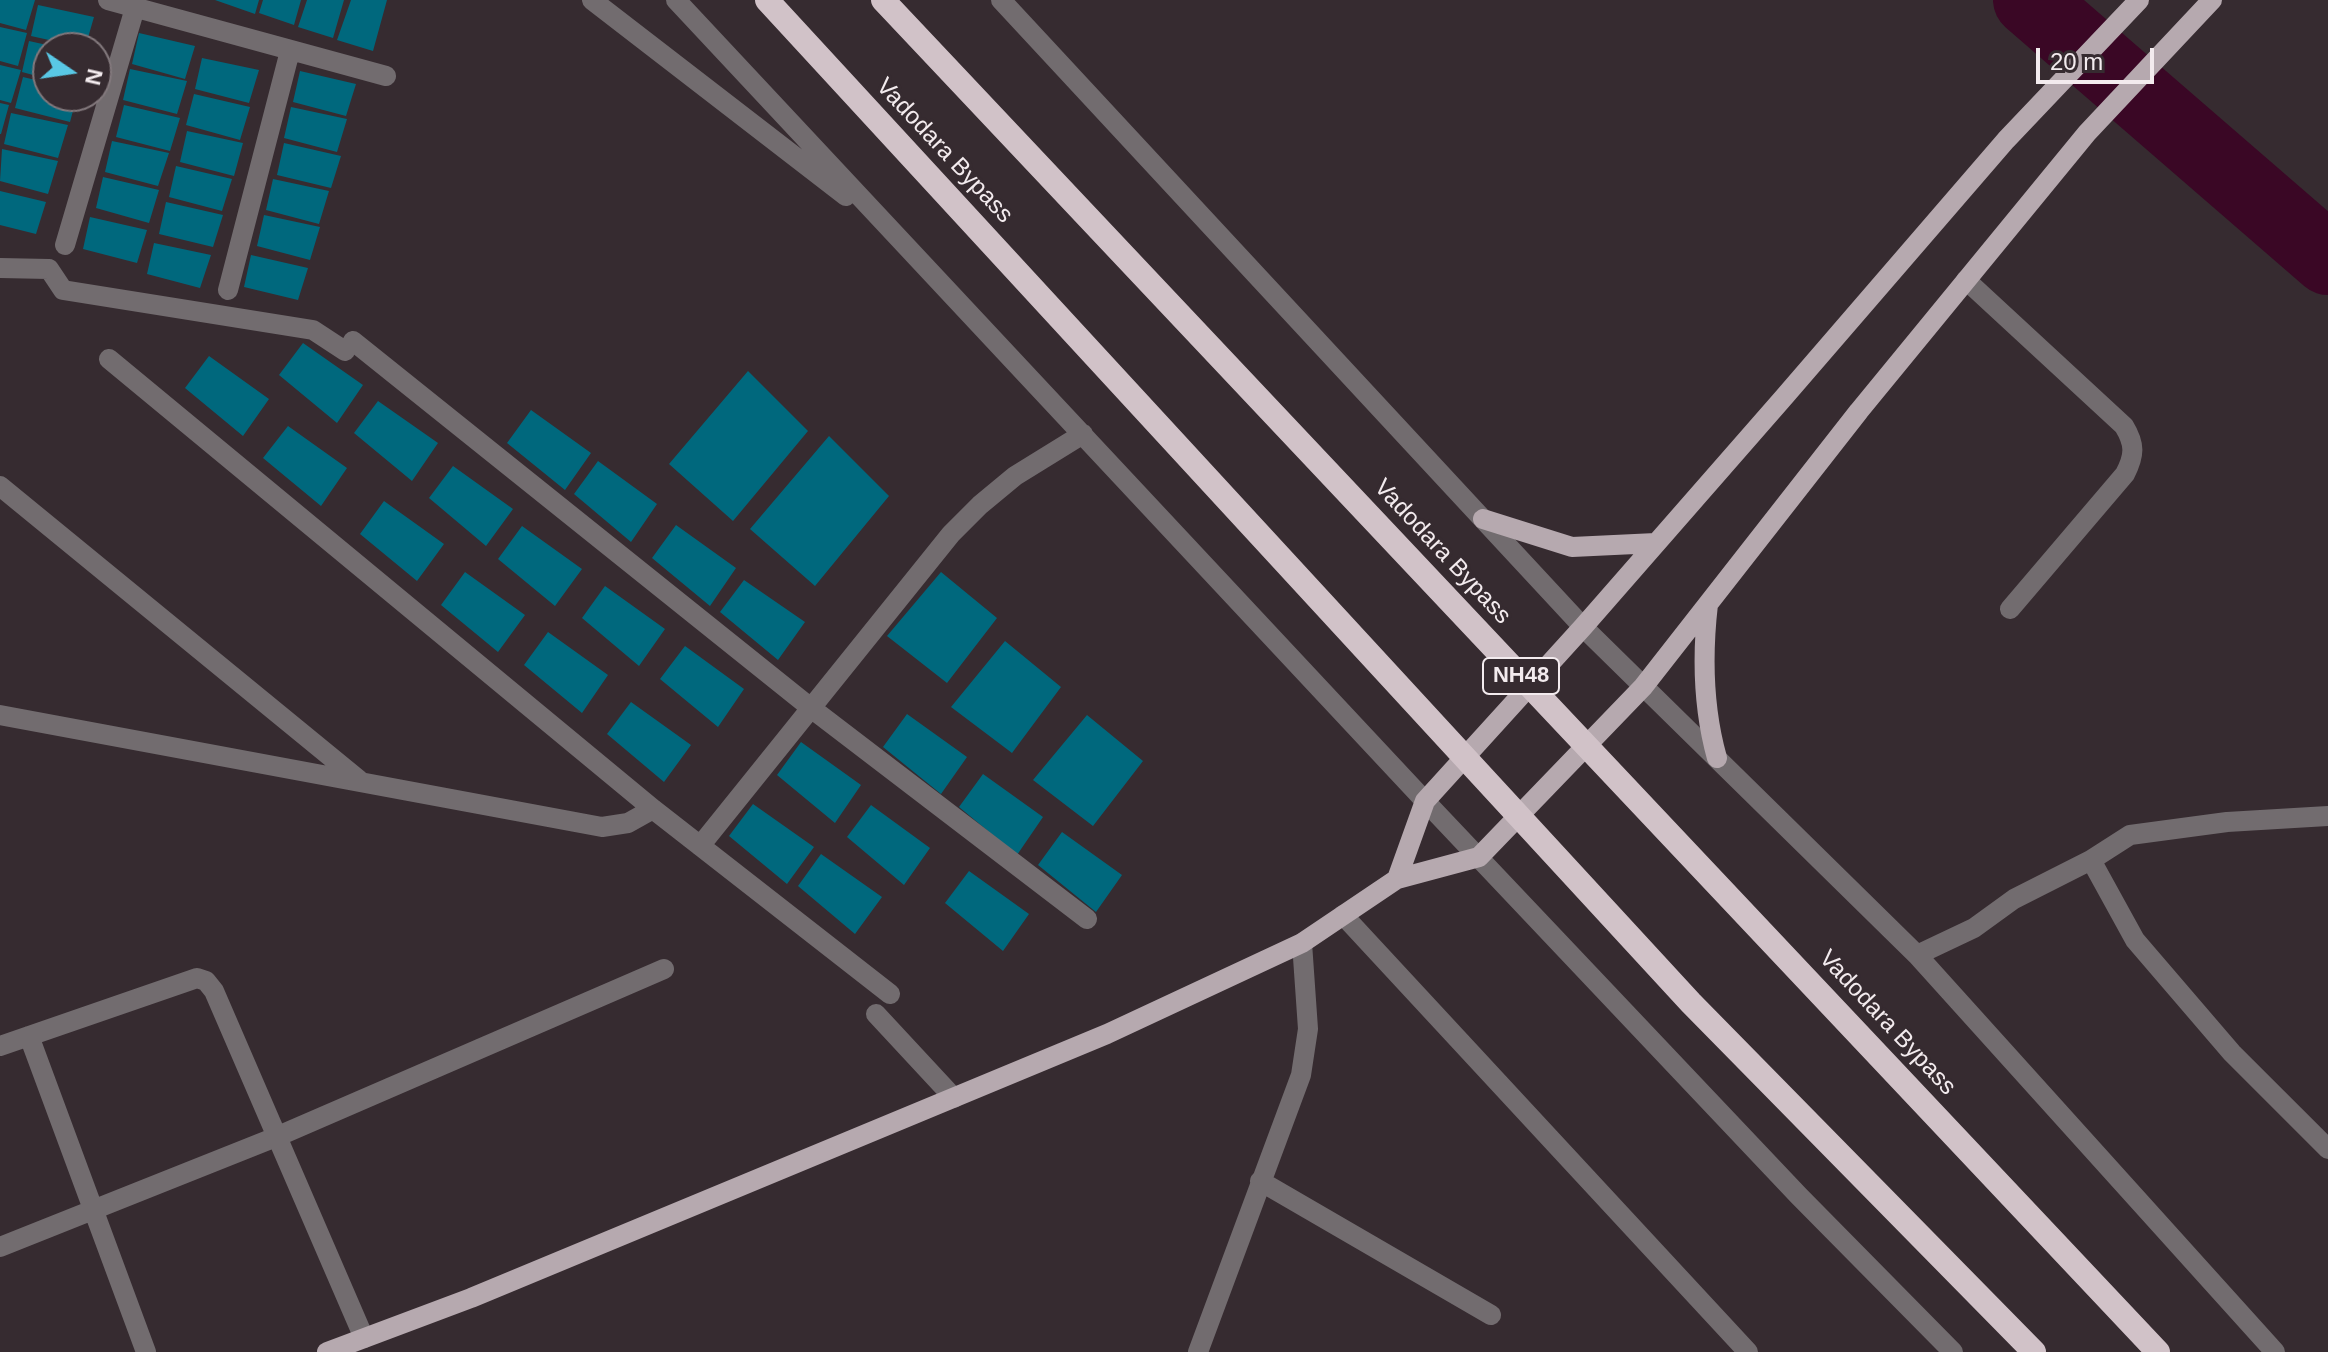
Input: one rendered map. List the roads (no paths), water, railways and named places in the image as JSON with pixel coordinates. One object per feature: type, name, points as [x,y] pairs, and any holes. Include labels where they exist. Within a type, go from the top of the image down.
[{"type":"highway","name":"Vadodara Bypass","points":[[767,0],[1691,1003],[2034,1352]]},
{"type":"highway","name":"Vadodara Bypass","points":[[883,0],[2158,1352]]},
{"type":"main road","points":[[1397,879],[1425,801],[1583,627],[2054,87],[2139,0]]},
{"type":"main road","points":[[327,1352],[471,1298],[1107,1034],[1302,943],[1397,879],[1479,857],[1643,687],[1859,411],[2087,133],[2212,0]]},
{"type":"main road","points":[[1483,519],[1572,547],[1656,543]]},
{"type":"main road","points":[[1708,604],[1703,647],[1707,716],[1717,758]]},
{"type":"street","points":[[108,0],[386,76]]},
{"type":"street","points":[[592,0],[894,233]]},
{"type":"street","points":[[676,0],[1425,801],[1799,1196],[1953,1352]]},
{"type":"street","points":[[1001,0],[1583,627],[1917,955],[2275,1352]]},
{"type":"street","points":[[65,245],[135,8]]},
{"type":"street","points":[[228,290],[290,51]]},
{"type":"street","points":[[0,268],[49,269],[63,290],[313,330],[349,346],[811,708],[1087,919]]},
{"type":"street","points":[[1966,280],[2124,426],[2133,441],[2130,464],[2125,474],[2010,609]]},
{"type":"street","points":[[109,359],[653,809],[890,994]]},
{"type":"street","points":[[700,846],[951,534],[1015,476],[1083,434]]},
{"type":"street","points":[[0,486],[362,783]]},
{"type":"street","points":[[0,715],[602,827],[628,823],[653,809]]},
{"type":"street","points":[[1917,955],[1974,928],[2014,899],[2091,860],[2130,835],[2227,822],[2328,816]]},
{"type":"street","points":[[2091,860],[2135,940],[2232,1053],[2328,1149]]},
{"type":"street","points":[[1343,915],[1748,1352]]},
{"type":"street","points":[[1203,1350],[1260,1181],[1301,1075],[1308,1029],[1302,943]]},
{"type":"street","points":[[0,1247],[276,1137],[664,969]]},
{"type":"street","points":[[0,1046],[197,978],[206,981],[214,991],[364,1338]]},
{"type":"street","points":[[876,1014],[954,1098]]},
{"type":"street","points":[[29,1036],[146,1352]]},
{"type":"street","points":[[1260,1181],[1491,1315]]},
{"type":"waterway","points":[[2029,0],[2328,259]]}]
